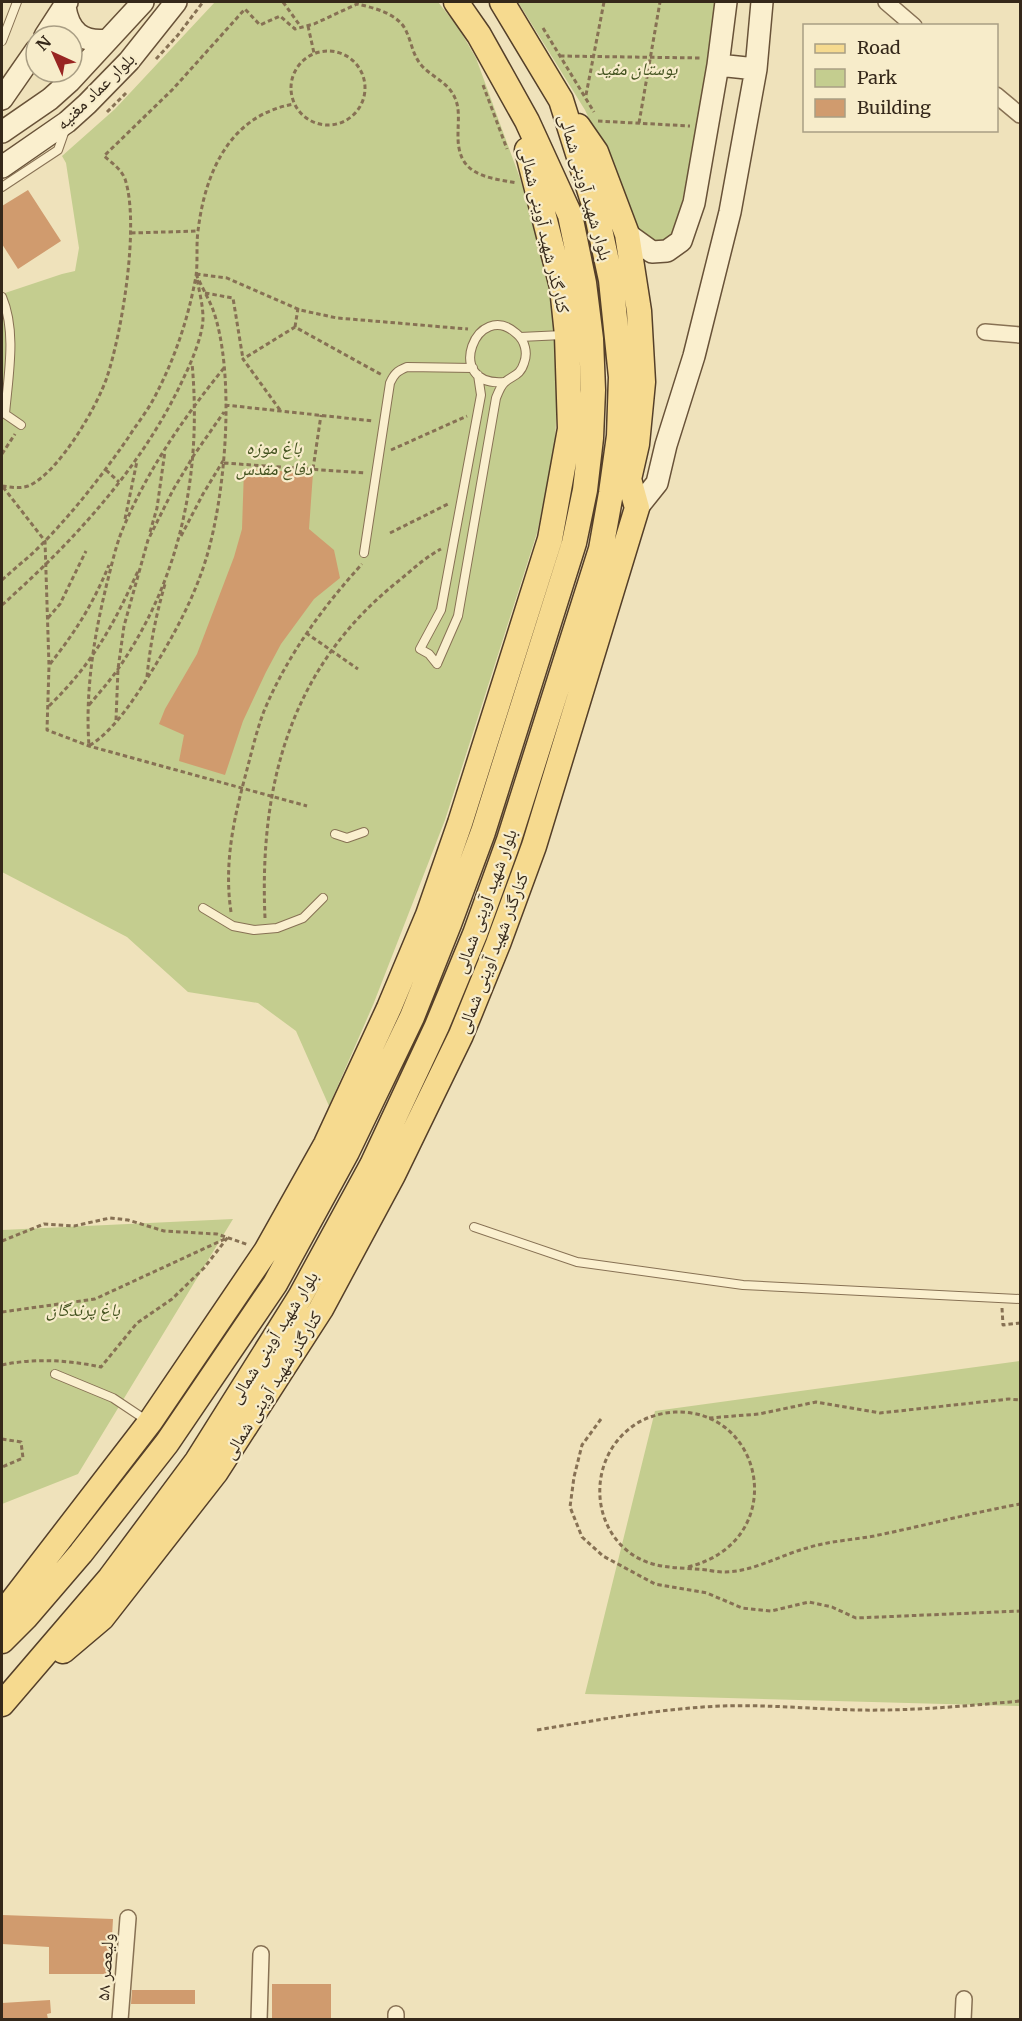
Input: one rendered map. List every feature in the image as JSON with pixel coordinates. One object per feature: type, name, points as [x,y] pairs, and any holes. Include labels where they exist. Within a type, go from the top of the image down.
[{"type":"main road","name":"بلوار شهید آوینی شمالی","points":[[2,1641],[26,1617],[81,1553],[167,1443],[275,1284],[347,1152],[412,1017],[449,924],[483,832],[574,543],[585,490],[592,414],[591,339],[584,283],[570,215],[527,122],[479,35],[456,2]]},
{"type":"main road","name":"بلوار شهید آوینی شمالی","points":[[5,1701],[110,1578],[196,1461],[300,1297],[372,1165],[437,1026],[475,934],[509,840],[601,549],[619,436],[621,377],[611,280],[596,211],[561,100],[502,2]]},
{"type":"main road","points":[[561,100],[596,152],[627,234],[639,311],[643,382],[637,444],[629,478],[638,508]]},
{"type":"main road","name":"کنارگذر شهید آوینی شمالی","points":[[2,1622],[13,1600],[150,1422],[266,1251],[326,1144],[389,1008],[428,915],[460,823],[550,539],[570,429],[567,335],[562,287],[514,101]]},
{"type":"main road","name":"کنارگذر شهید آوینی شمالی","points":[[5,1701],[102,1618],[216,1472],[321,1308],[393,1175],[461,1035],[522,879],[638,508]]},
{"type":"street","name":"بلوار عماد مغنیه","points":[[2,132],[50,99],[69,82],[143,2]]},
{"type":"street","name":"بلوار عماد مغنیه","points":[[2,167],[67,122],[129,61],[176,2]]},
{"type":"street","points":[[627,234],[652,252],[667,251],[681,241],[694,203],[710,62],[726,2]]},
{"type":"street","points":[[638,508],[657,483],[666,445],[694,356],[730,212],[756,69],[762,2]]},
{"type":"street","points":[[886,2],[912,24]]},
{"type":"street","points":[[66,4],[67,19],[73,30],[83,38],[96,41],[108,40]]},
{"type":"street","points":[[53,24],[66,4]]},
{"type":"street","points":[[710,62],[756,69]]},
{"type":"street","points":[[2,99],[24,67]]},
{"type":"street","points":[[998,97],[1020,115]]},
{"type":"street","points":[[985,332],[1020,335]]},
{"type":"street","name":"ولیعصر ۵۸","points":[[120,2019],[128,1918]]},
{"type":"street","points":[[259,2019],[261,1954]]},
{"type":"street","points":[[963,2019],[964,1998]]},
{"type":"lane","points":[[2,41],[17,2]]},
{"type":"lane","points":[[2,187],[58,150],[67,122]]},
{"type":"lane","points":[[2,297],[6,307],[10,344],[5,414],[21,425]]},
{"type":"lane","points":[[505,327],[520,337],[525,345],[526,355],[520,372],[513,378],[504,382],[495,382],[478,375],[472,368],[470,349],[473,341],[486,328],[505,327]]},
{"type":"lane","points":[[520,337],[567,335]]},
{"type":"lane","points":[[364,553],[391,380],[398,370],[407,367],[472,368]]},
{"type":"lane","points":[[478,375],[481,395],[441,610],[420,649],[429,654],[437,664],[458,616],[496,398],[504,382]]},
{"type":"lane","points":[[335,834],[347,838],[364,832]]},
{"type":"lane","points":[[203,908],[233,926],[254,930],[277,927],[303,918],[323,898]]},
{"type":"lane","points":[[474,1227],[577,1262],[743,1285],[1020,1299]]},
{"type":"lane","points":[[55,1374],[113,1398],[150,1422]]},
{"type":"path","points":[[284,2],[301,28]]},
{"type":"path","points":[[586,97],[604,2]]},
{"type":"path","points":[[639,123],[660,2]]},
{"type":"path","points":[[2,486],[17,488],[29,486],[44,476],[68,449],[87,419],[107,378],[117,339],[131,233],[124,177],[118,168],[104,156],[173,89],[245,9],[260,25],[280,16],[295,29],[308,26],[357,4],[388,13],[403,24],[415,58],[444,83],[454,96],[458,107],[459,149],[468,168],[479,175],[518,183],[516,175]]},
{"type":"path","points":[[537,20],[586,97],[602,129]]},
{"type":"path","points":[[308,26],[314,54]]},
{"type":"path","points":[[326,51],[339,52],[359,67],[366,91],[363,103],[356,114],[346,121],[334,126],[322,125],[310,121],[294,104],[291,92],[296,69],[314,54],[326,51]]},
{"type":"path","points":[[561,56],[651,57],[710,62]]},
{"type":"path","points":[[482,83],[511,159]]},
{"type":"path","points":[[2,605],[44,567],[98,508],[137,458],[169,411],[192,360],[203,320],[196,274],[198,231],[210,176],[226,145],[250,121],[277,107],[294,104]]},
{"type":"path","points":[[598,121],[691,126],[689,136]]},
{"type":"path","points":[[131,233],[198,231]]},
{"type":"path","points":[[89,746],[100,739],[116,722],[147,679],[172,638],[207,558],[224,461],[224,368],[212,308],[196,274]]},
{"type":"path","points":[[196,274],[227,278],[297,308],[337,318],[458,329],[486,328]]},
{"type":"path","points":[[2,580],[45,541],[106,470],[152,402],[176,354],[196,274]]},
{"type":"path","points":[[205,293],[233,298],[243,359],[280,410]]},
{"type":"path","points":[[295,327],[297,308]]},
{"type":"path","points":[[243,359],[295,327]]},
{"type":"path","points":[[295,327],[391,380]]},
{"type":"path","points":[[147,679],[149,649],[179,540],[194,454],[196,403],[192,360]]},
{"type":"path","points":[[49,666],[71,638],[95,600],[124,526],[165,448],[224,368]]},
{"type":"path","points":[[225,405],[384,422]]},
{"type":"path","points":[[148,540],[194,454],[225,411]]},
{"type":"path","points":[[379,456],[477,411]]},
{"type":"path","points":[[313,469],[321,415]]},
{"type":"path","points":[[2,454],[21,425]]},
{"type":"path","points":[[116,722],[118,669],[124,626],[157,508],[165,448]]},
{"type":"path","points":[[124,526],[137,458]]},
{"type":"path","points":[[179,540],[203,494],[224,461]]},
{"type":"path","points":[[224,461],[376,474]]},
{"type":"path","points":[[106,470],[119,482]]},
{"type":"path","points":[[2,486],[45,541],[44,567],[49,666],[47,730],[89,746],[307,806]]},
{"type":"path","points":[[390,533],[462,497]]},
{"type":"path","points":[[266,928],[265,841],[271,797],[281,753],[304,696],[349,627],[381,595],[431,554],[453,542]]},
{"type":"path","points":[[47,619],[60,604],[86,550]]},
{"type":"path","points":[[233,926],[229,900],[230,842],[242,789],[264,713],[277,683],[306,633],[332,599],[367,560],[364,553]]},
{"type":"path","points":[[89,746],[88,706],[92,659],[98,619],[114,554]]},
{"type":"path","points":[[49,706],[92,659],[117,616],[142,560]]},
{"type":"path","points":[[88,706],[118,669],[141,632],[170,569]]},
{"type":"path","points":[[306,633],[358,669]]},
{"type":"path","points":[[2,1241],[44,1224],[74,1226],[110,1218],[128,1220],[164,1231],[217,1234],[266,1251]]},
{"type":"path","points":[[2,1312],[95,1299],[228,1237]]},
{"type":"path","points":[[2,1365],[19,1361],[52,1360],[101,1367],[137,1323],[172,1299],[204,1268],[228,1237]]},
{"type":"path","points":[[1001,1298],[1003,1324],[1020,1323]]},
{"type":"path","points":[[707,1418],[759,1414],[816,1402],[880,1413],[1009,1399],[1020,1400]]},
{"type":"path","points":[[688,1567],[714,1559],[735,1542],[750,1519],[755,1493],[752,1466],[739,1442],[719,1424],[707,1418],[681,1412],[661,1414],[642,1421],[620,1437],[612,1448],[602,1472],[600,1486],[603,1513],[615,1537],[624,1548],[641,1559],[661,1566],[725,1572],[762,1564],[808,1547],[874,1536],[1020,1504]]},
{"type":"path","points":[[601,1419],[582,1445],[570,1507],[582,1537],[603,1556],[655,1584],[707,1593],[742,1608],[771,1611],[809,1602],[832,1607],[856,1618],[1020,1611]]},
{"type":"path","points":[[2,1439],[21,1442],[23,1458],[2,1467]]},
{"type":"path","points":[[537,1730],[704,1707],[786,1706],[889,1710],[1020,1701]]},
{"type":"green space","name":"باغ موزه دفاع مقدس","points":[[215,2],[438,2],[458,27],[476,58],[521,181],[550,287],[558,368],[555,447],[537,533],[445,820],[373,1005],[329,1106],[296,1031],[258,1003],[188,992],[127,937],[2,872],[2,294],[75,271],[79,248],[66,163],[62,156],[115,109]]},
{"type":"green space","name":"بوستان مفید","points":[[518,2],[716,2],[697,131],[677,225],[665,240],[650,238],[639,229],[585,110]]},
{"type":"green space","name":"باغ پرندگان","points":[[233,1219],[78,1474],[2,1504],[2,1230]]},
{"type":"green space","points":[[1020,1361],[1020,1706],[585,1694],[655,1411]]},
{"type":"building","points":[[28,190],[61,241],[18,269],[2,244],[2,206]]},
{"type":"building","points":[[244,469],[313,473],[309,529],[334,550],[340,578],[314,599],[281,644],[243,721],[225,775],[179,761],[184,735],[159,724],[165,709],[197,654],[234,557],[242,529]]},
{"type":"building","points":[[2,1915],[113,1919],[110,1974],[49,1974],[49,1947],[2,1944]]},
{"type":"building","points":[[272,1984],[331,1984],[331,2019],[272,2019]]},
{"type":"building","points":[[132,1990],[195,1990],[195,2004],[131,2004]]},
{"type":"building","points":[[50,2000],[51,2013],[47,2014],[48,2019],[2,2019],[2,2003]]}]
